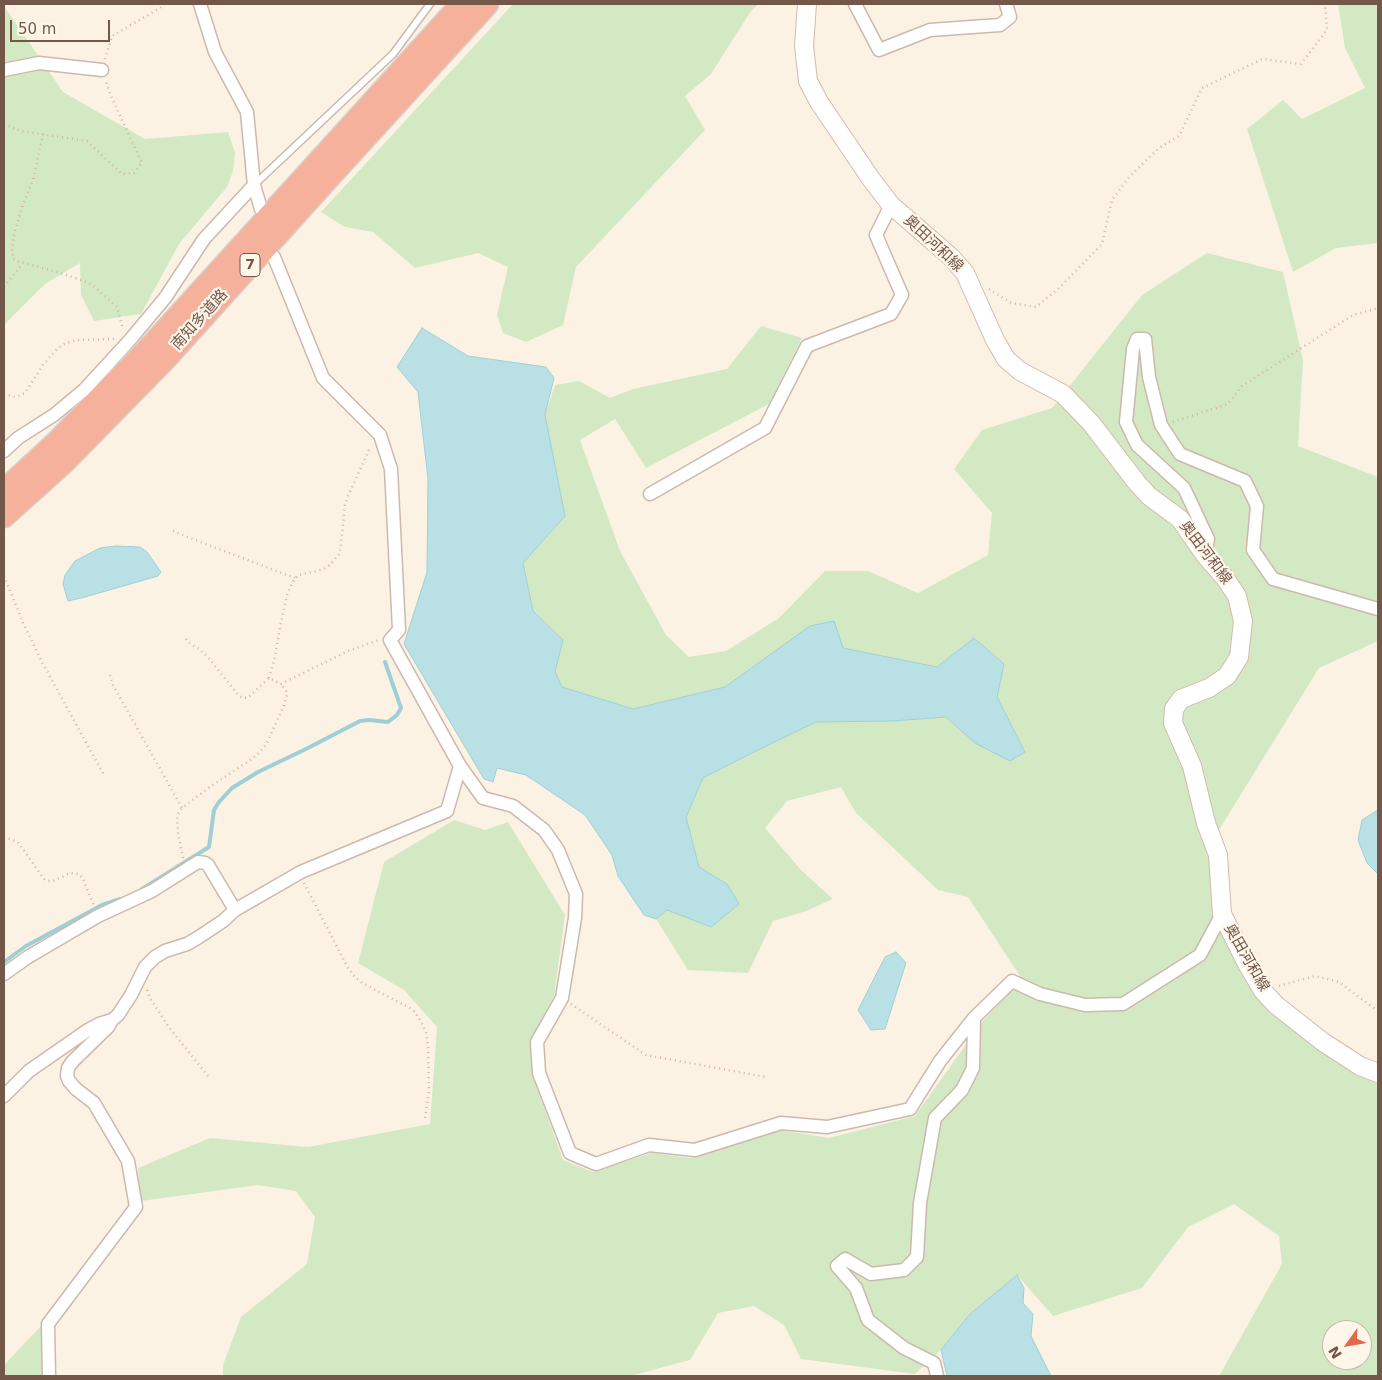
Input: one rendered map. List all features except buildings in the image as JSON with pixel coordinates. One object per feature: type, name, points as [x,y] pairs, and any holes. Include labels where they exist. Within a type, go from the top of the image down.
[{"type":"highway","name":"南知多道路","points":[[4,490],[56,443],[154,343],[462,4]]},
{"type":"highway","name":"南知多道路","points":[[4,516],[64,462],[167,357],[488,4]]},
{"type":"main road","name":"奥田河和線","points":[[807,4],[804,46],[808,81],[819,102],[871,179],[891,205],[951,257],[965,273],[995,340],[1006,359],[1020,371],[1063,394],[1091,423],[1148,496],[1180,519],[1205,555],[1225,578],[1236,596],[1243,621],[1239,657],[1227,676],[1209,688],[1181,699],[1174,709],[1173,723],[1192,766],[1206,823],[1218,855],[1222,914],[1263,991],[1276,1005],[1323,1042],[1360,1066],[1378,1073]]},
{"type":"street","points":[[200,4],[215,52],[247,112],[254,184],[261,209]]},
{"type":"street","points":[[855,4],[879,50],[930,30],[1000,26],[1010,16],[1006,4]]},
{"type":"street","points":[[4,70],[39,62],[102,70]]},
{"type":"street","points":[[4,451],[18,438],[54,415],[84,390],[164,298],[204,239],[254,184]]},
{"type":"street","points":[[650,494],[765,428],[807,346],[890,314],[902,295],[876,235],[891,205]]},
{"type":"street","points":[[274,256],[323,378],[380,435],[391,469],[399,630],[390,640],[460,766],[483,798],[513,806],[544,830],[558,850],[576,894],[575,918],[562,998],[537,1042],[539,1073],[570,1153],[596,1164],[648,1145],[695,1150],[781,1123],[827,1127],[910,1109],[940,1061],[974,1018],[1012,981],[1040,994],[1085,1005],[1123,1004],[1200,955],[1222,914]]},
{"type":"street","points":[[1205,555],[1208,539],[1184,488],[1137,445],[1126,422],[1133,348],[1137,339],[1145,339],[1149,377],[1161,425],[1180,454],[1244,481],[1257,506],[1252,550],[1273,579],[1378,609]]},
{"type":"street","points":[[49,1376],[48,1324],[136,1208],[128,1161],[94,1103],[69,1081],[67,1076],[68,1068],[72,1062],[118,1015],[131,995],[145,967],[155,957],[199,937],[223,921],[235,910],[299,873],[447,811],[460,766]]},
{"type":"street","points":[[4,974],[28,956],[98,916],[152,891],[198,862],[205,863],[235,910]]},
{"type":"street","points":[[937,1376],[934,1363],[904,1348],[868,1320],[856,1288],[837,1266],[845,1259],[871,1274],[904,1270],[917,1257],[920,1204],[935,1118],[962,1090],[973,1068],[974,1018]]},
{"type":"street","points":[[4,1096],[29,1071],[88,1030],[112,1020]]},
{"type":"lane","points":[[254,184],[393,54],[430,4]]},
{"type":"path","points":[[4,124],[21,131],[87,141],[122,174],[134,173],[142,163],[110,94],[102,70],[112,36],[164,4]]},
{"type":"path","points":[[988,288],[1011,303],[1036,306],[1058,289],[1102,244],[1112,200],[1129,177],[1159,148],[1179,136],[1202,88],[1262,59],[1301,64],[1327,30],[1325,4]]},
{"type":"path","points":[[4,394],[16,397],[25,393],[43,365],[62,344],[76,340],[127,340],[117,307],[95,287],[54,271],[17,262],[13,259],[12,248],[18,219],[33,180],[43,134]]},
{"type":"path","points":[[4,287],[23,263]]},
{"type":"path","points":[[1161,425],[1228,404],[1242,386],[1353,315],[1378,308]]},
{"type":"path","points":[[186,639],[208,656],[239,696],[243,698],[251,695],[269,678],[287,595],[298,575],[324,569],[340,553],[343,517],[348,496],[372,443],[380,435]]},
{"type":"path","points":[[173,530],[296,578]]},
{"type":"path","points":[[4,576],[24,625],[42,662],[104,775]]},
{"type":"path","points":[[281,684],[359,646],[382,639],[390,640]]},
{"type":"path","points":[[110,675],[113,685],[182,808]]},
{"type":"path","points":[[188,868],[183,859],[178,834],[178,814],[182,808],[211,786],[249,762],[267,743],[284,705],[286,694],[281,684],[269,678]]},
{"type":"path","points":[[4,837],[18,842],[44,879],[48,881],[53,881],[70,873],[79,874],[98,916]]},
{"type":"path","points":[[299,873],[348,968],[355,977],[362,983],[410,1008],[421,1022],[426,1032],[428,1045],[429,1090],[424,1118]]},
{"type":"path","points":[[1263,991],[1315,976],[1339,982],[1378,1011]]},
{"type":"path","points":[[145,988],[168,1026],[208,1076]]},
{"type":"path","points":[[562,998],[646,1055],[766,1077]]},
{"type":"green space","points":[[513,4],[759,4],[751,11],[711,74],[685,96],[705,130],[576,267],[563,325],[526,342],[503,333],[497,315],[508,267],[478,253],[415,268],[373,232],[345,227],[321,212]]},
{"type":"green space","points":[[1338,4],[1378,4],[1378,243],[1336,248],[1293,272],[1247,129],[1283,100],[1302,119],[1365,88],[1345,48]]},
{"type":"green space","points":[[4,6],[63,92],[145,139],[228,132],[235,153],[233,171],[227,187],[179,244],[141,314],[94,321],[81,295],[80,263],[45,284],[4,325]]},
{"type":"green space","points":[[1207,253],[1283,272],[1303,360],[1298,446],[1378,477],[1378,641],[1319,668],[1217,833],[1213,910],[1241,971],[1256,996],[1317,1049],[1356,1075],[1378,1082],[1378,1376],[1219,1376],[1282,1264],[1279,1236],[1234,1204],[1188,1227],[1142,1288],[1053,1316],[1017,1275],[970,1314],[941,1350],[915,1374],[801,1359],[784,1325],[754,1306],[718,1313],[690,1360],[630,1376],[223,1376],[223,1365],[241,1317],[307,1264],[315,1217],[296,1191],[258,1185],[141,1201],[138,1168],[210,1138],[308,1147],[430,1124],[437,1027],[404,990],[358,963],[384,862],[454,820],[485,830],[508,822],[565,915],[554,996],[530,1041],[533,1077],[563,1160],[593,1172],[651,1153],[691,1158],[779,1130],[829,1138],[915,1116],[982,1022],[1022,979],[968,897],[938,890],[856,813],[841,787],[787,801],[765,828],[801,870],[833,899],[806,911],[773,921],[748,973],[688,970],[656,919],[667,910],[711,927],[727,884],[699,867],[686,817],[703,778],[816,722],[892,721],[946,717],[975,743],[1025,751],[997,697],[1004,664],[974,638],[938,667],[843,648],[834,622],[766,658],[725,687],[633,709],[562,687],[555,672],[563,640],[533,611],[523,563],[565,516],[545,415],[555,385],[579,381],[610,398],[633,389],[727,369],[761,326],[802,338],[769,404],[646,468],[615,419],[580,440],[620,551],[666,635],[689,657],[726,651],[779,618],[825,571],[868,571],[918,593],[988,555],[992,513],[954,469],[982,430],[1052,408],[1142,295]]},
{"type":"green space","points":[[41,1326],[43,1376],[4,1376],[4,1365]]},
{"type":"water","points":[[422,328],[468,356],[546,367],[554,378],[545,415],[565,516],[523,563],[533,611],[563,640],[555,672],[562,687],[633,709],[725,687],[810,626],[834,621],[843,648],[937,667],[974,638],[1004,664],[997,697],[1025,752],[1010,761],[975,743],[946,717],[892,721],[816,722],[703,778],[686,817],[699,867],[727,884],[739,904],[711,927],[667,910],[656,919],[644,915],[618,876],[612,855],[585,815],[526,775],[497,768],[493,782],[484,779],[404,644],[427,572],[428,479],[418,392],[397,367]]},
{"type":"water","points":[[116,546],[140,547],[147,552],[161,572],[158,576],[68,601],[63,584],[65,575],[75,561],[100,548]]},
{"type":"water","points":[[1378,810],[1378,874],[1367,863],[1358,840],[1362,820]]},
{"type":"water","points":[[896,952],[906,963],[885,1029],[871,1030],[858,1010],[885,957]]},
{"type":"water","points":[[1017,1275],[1024,1288],[1023,1303],[1033,1314],[1031,1336],[1051,1376],[947,1376],[941,1350],[970,1314]]},
{"type":"waterway","points":[[142,889],[209,847],[214,810],[232,788],[258,772],[360,721],[388,722],[397,715],[401,708],[385,662]]},
{"type":"waterway","points":[[4,962],[26,946],[102,905],[120,899]]}]
